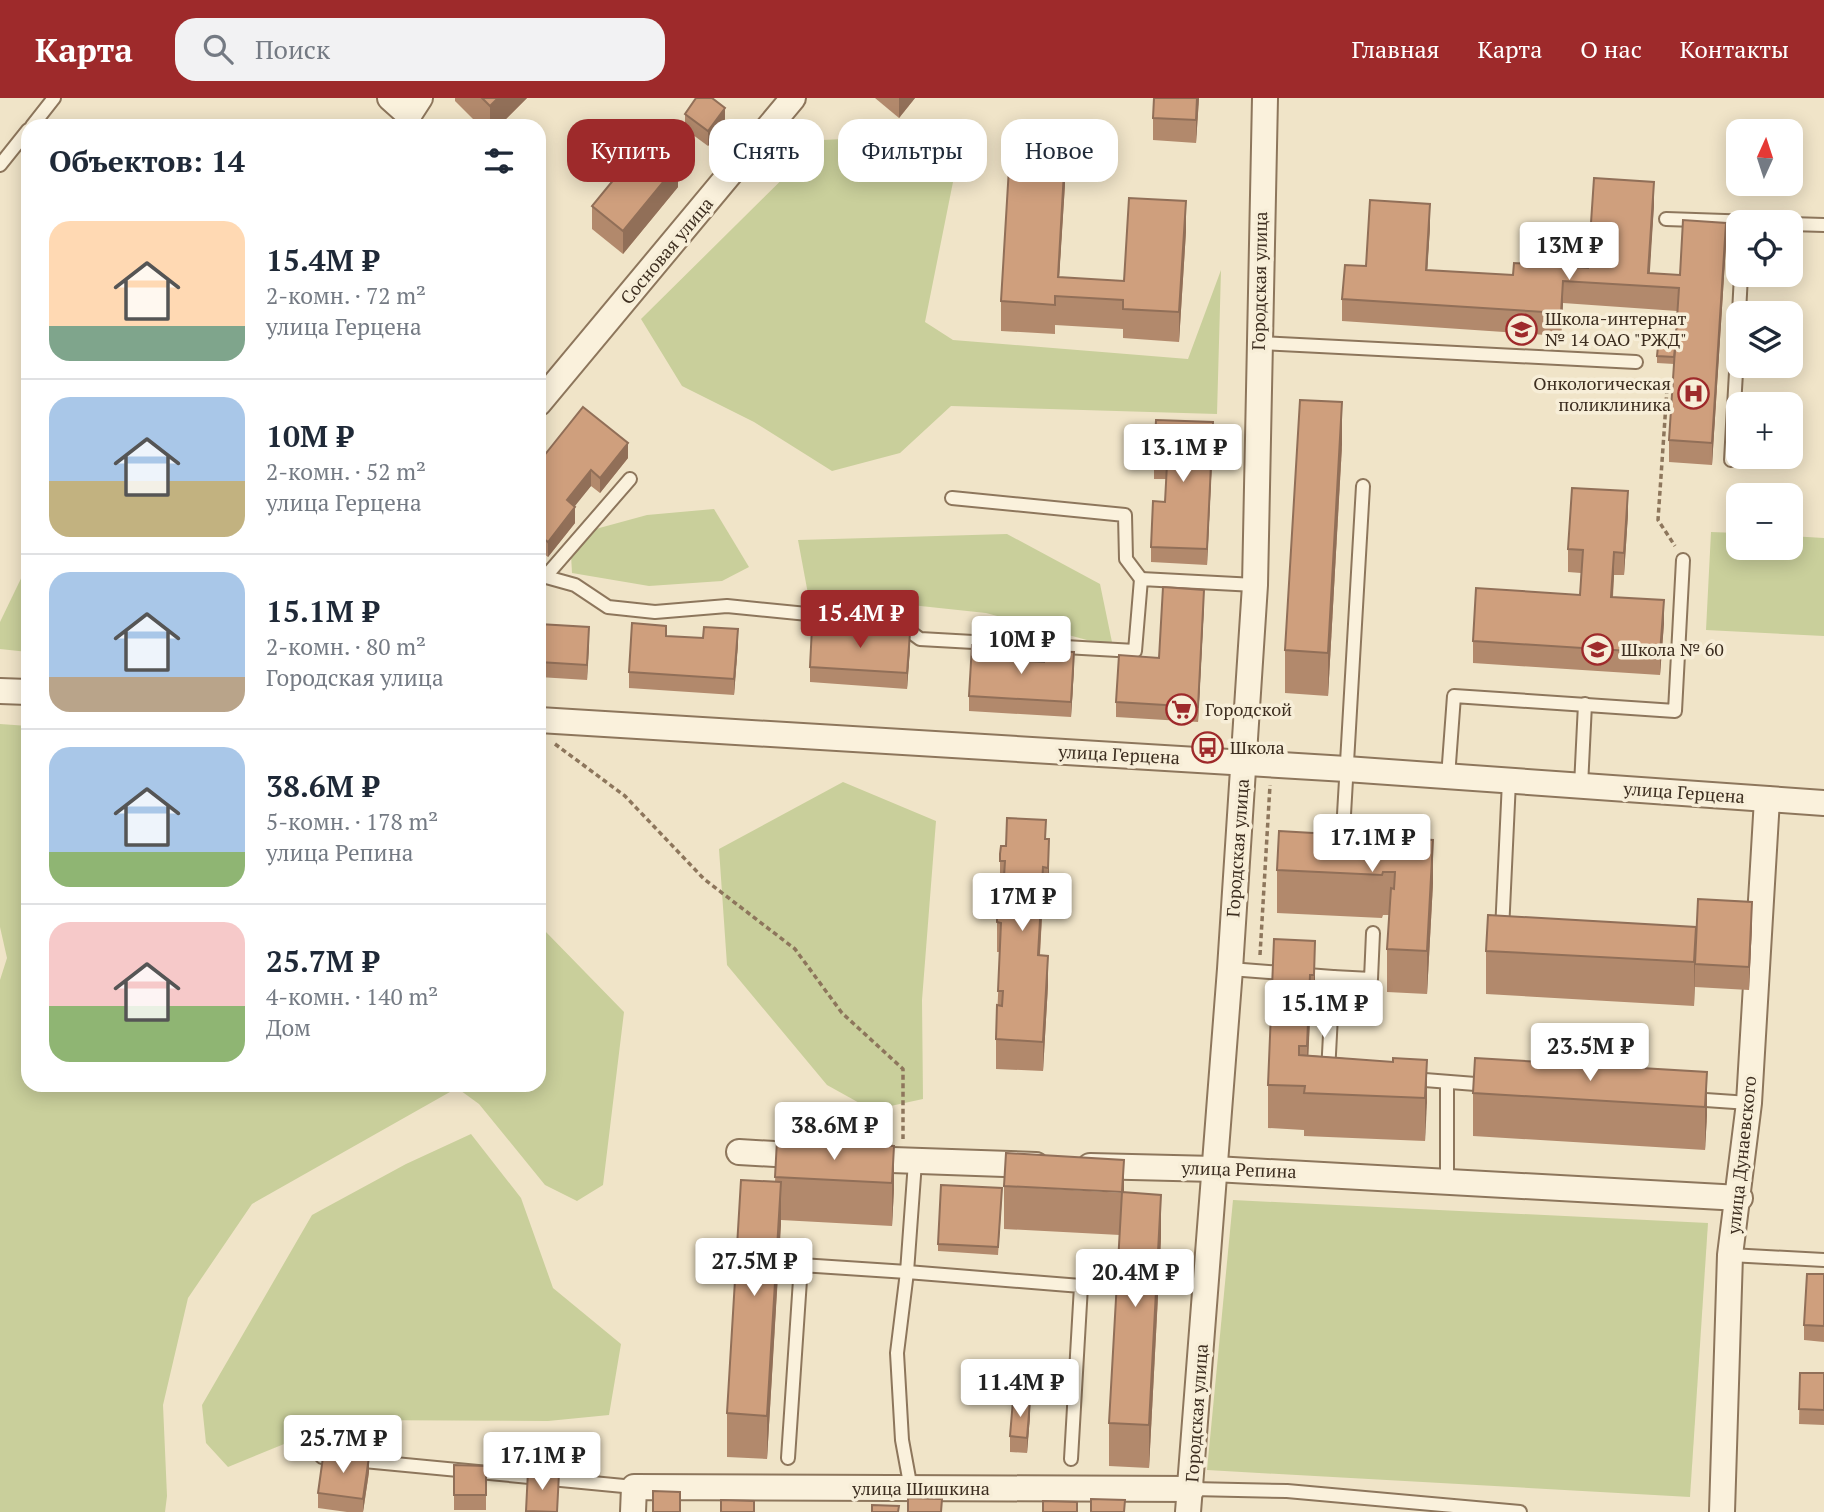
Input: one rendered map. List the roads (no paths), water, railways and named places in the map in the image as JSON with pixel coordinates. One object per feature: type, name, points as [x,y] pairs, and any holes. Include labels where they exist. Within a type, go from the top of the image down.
[{"type":"street","points":[[390,98],[412,113]]},
{"type":"street","name":"Сосновая улица","points":[[546,395],[793,98]]},
{"type":"street","name":"Городская улица","points":[[1190,1501],[1230,969],[1255,585],[1265,98]]},
{"type":"street","points":[[0,691],[21,692]]},
{"type":"street","name":"улица Герцена","points":[[546,731],[1346,769],[1824,803]]},
{"type":"street","name":"улица Дунаевского","points":[[1721,1512],[1730,1255],[1740,1198],[1749,1103],[1767,799]]},
{"type":"street","name":"улица Репина","points":[[739,1152],[915,1162],[1214,1169],[1740,1198]]},
{"type":"street","points":[[633,1512],[634,1487]]},
{"type":"street","name":"улица Шишкина","points":[[634,1487],[911,1489],[1190,1501]]},
{"type":"lane","points":[[38,119],[54,98]]},
{"type":"lane","points":[[0,165],[21,139]]},
{"type":"lane","points":[[1666,219],[1726,221]]},
{"type":"lane","points":[[1803,224],[1824,225]]},
{"type":"lane","points":[[1259,342],[1636,362]]},
{"type":"lane","points":[[546,572],[630,479]]},
{"type":"lane","points":[[1342,864],[1363,486]]},
{"type":"lane","points":[[546,577],[575,585],[608,607],[655,612],[727,606],[898,623],[920,639],[1135,651],[1141,579],[1126,559],[1125,515],[952,498]]},
{"type":"lane","points":[[1448,776],[1454,696],[1675,711],[1684,560]]},
{"type":"lane","points":[[1141,579],[1255,585]]},
{"type":"lane","points":[[1581,786],[1585,704]]},
{"type":"lane","points":[[1509,781],[1502,938],[1515,938]]},
{"type":"lane","points":[[1230,969],[1371,979],[1373,933]]},
{"type":"lane","points":[[1333,977],[1328,1073],[1341,1074]]},
{"type":"lane","points":[[1394,1078],[1502,1086]]},
{"type":"lane","points":[[1447,1082],[1447,1180]]},
{"type":"lane","points":[[1681,1098],[1749,1103]]},
{"type":"lane","points":[[911,1489],[902,1440],[898,1353],[915,1162]]},
{"type":"lane","points":[[1730,1255],[1824,1260]]},
{"type":"lane","points":[[788,1458],[801,1265],[1081,1286],[1071,1459]]},
{"type":"lane","name":"улица Шишкина","points":[[322,1457],[634,1487]]},
{"type":"lane","name":"улица Шишкина","points":[[1190,1501],[1287,1491],[1520,1512]]},
{"type":"place","name":"Школа-интернат № 14 ОАО \"РЖД\"","points":[[1522,329]]},
{"type":"place","name":"Онкологическая поликлиника","points":[[1694,394]]},
{"type":"place","name":"Школа № 60","points":[[1598,650]]},
{"type":"place","name":"Городской","points":[[1182,710]]},
{"type":"place","name":"Школа","points":[[1207,748]]}]
